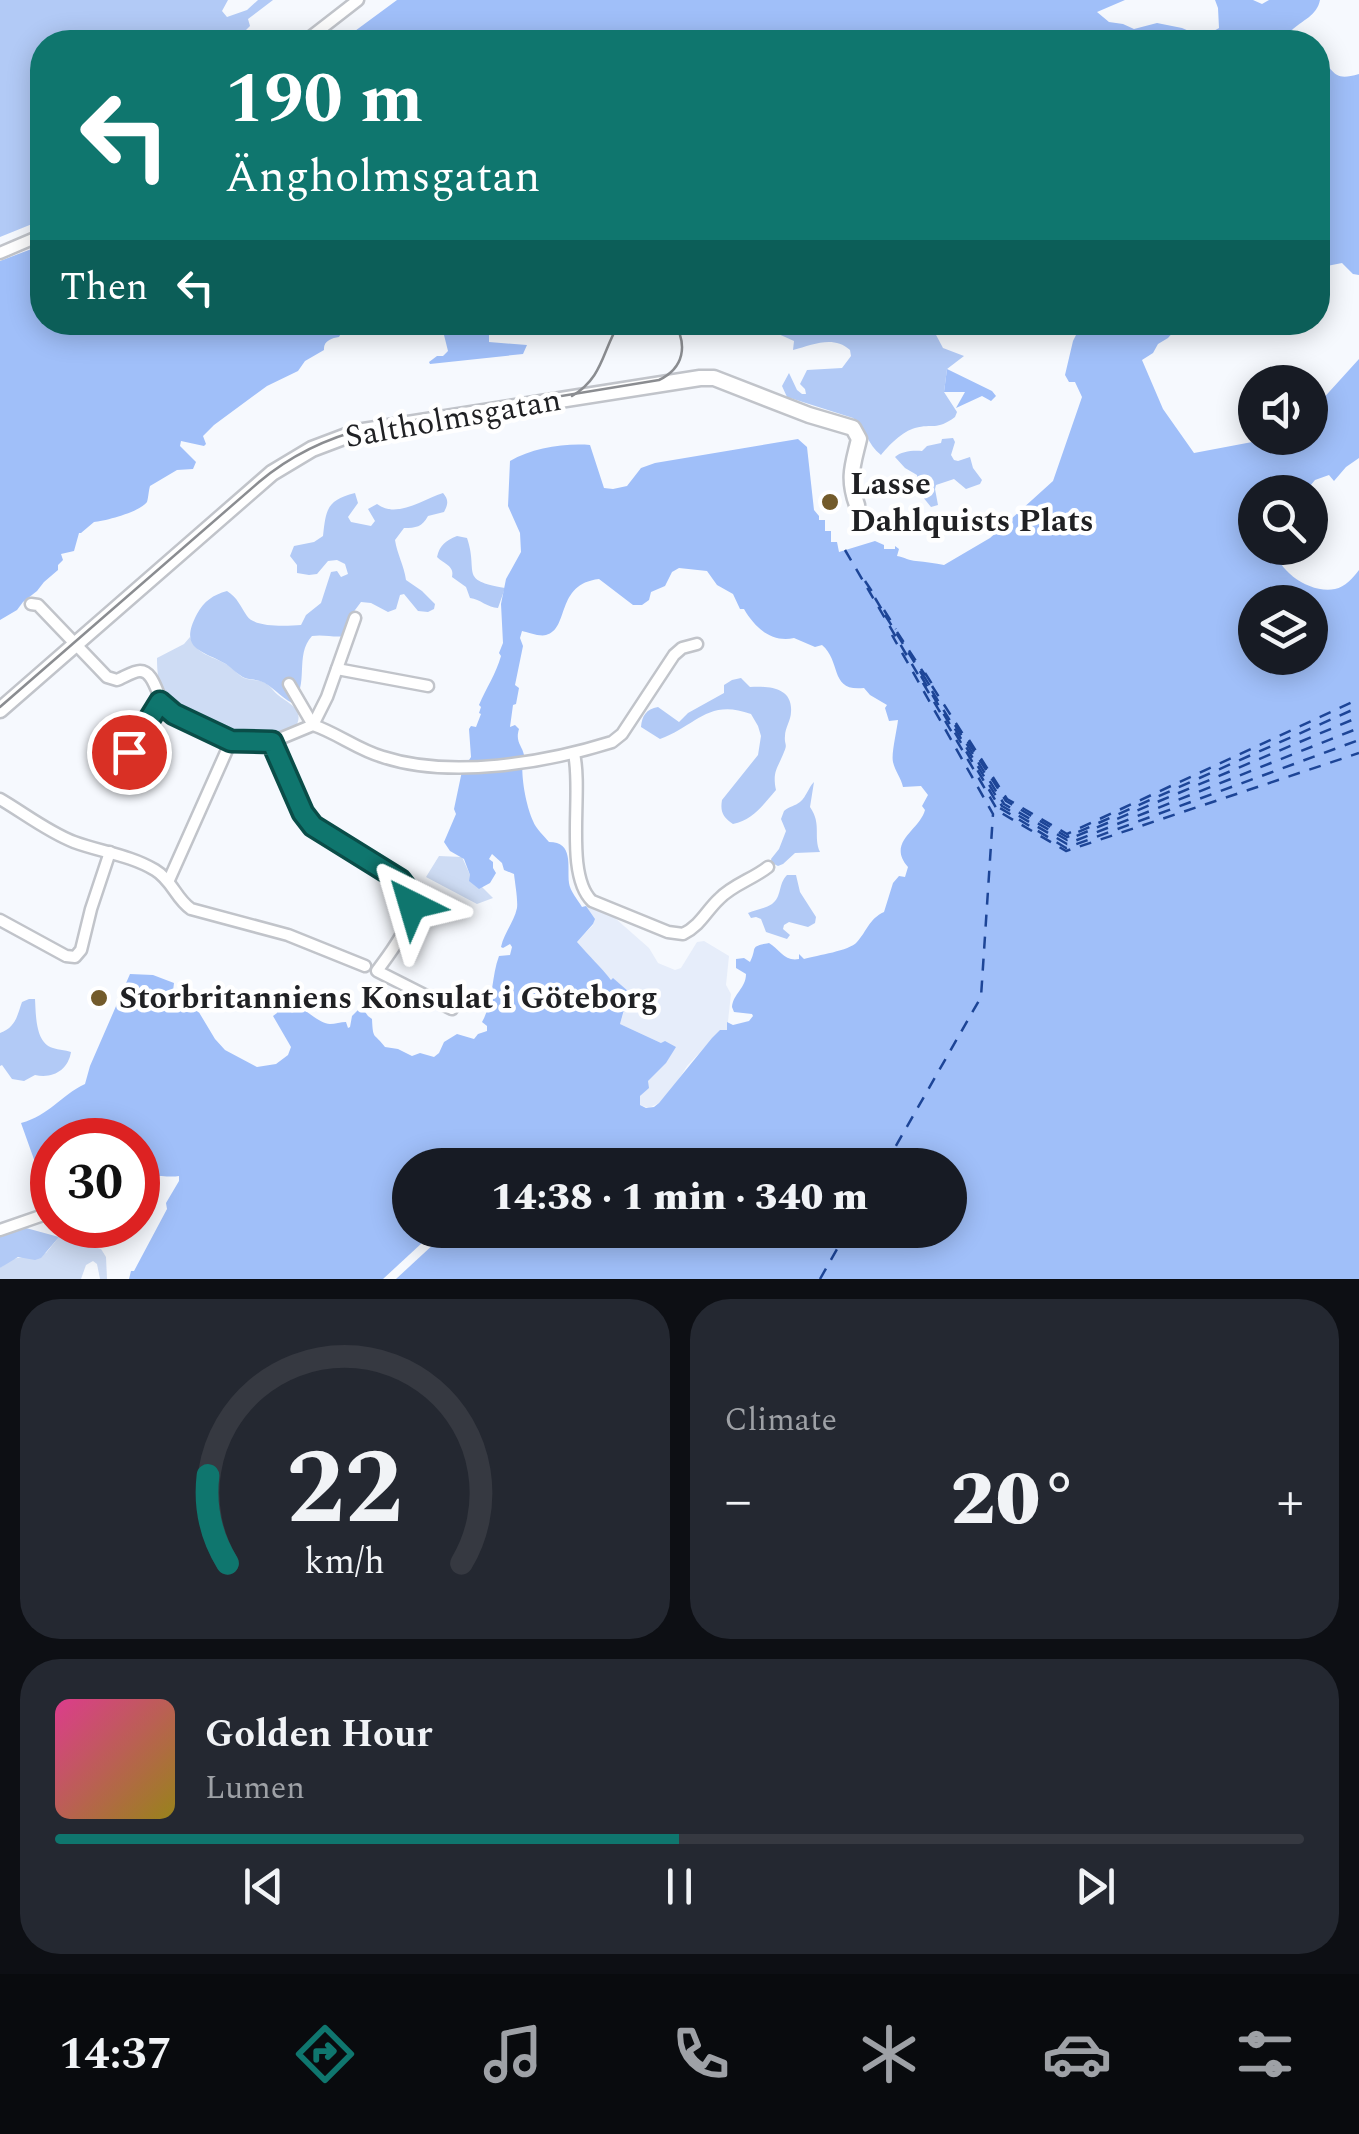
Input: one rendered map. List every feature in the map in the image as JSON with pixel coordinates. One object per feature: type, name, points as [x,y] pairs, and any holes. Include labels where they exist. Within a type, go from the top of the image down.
[{"type":"street","points":[[319,30],[358,0]]},
{"type":"street","points":[[0,252],[30,241]]},
{"type":"street","name":"Saltholmsgatan","points":[[0,710],[272,473],[323,444],[358,432],[714,378],[853,428],[859,438],[851,471],[857,504]]},
{"type":"street","points":[[31,604],[38,606],[100,672],[113,680],[138,671],[147,673],[154,681],[160,702],[174,714],[231,741],[272,742],[313,725],[355,618]]},
{"type":"street","points":[[289,684],[313,725],[379,756],[462,767],[536,762],[616,740],[674,655],[682,648],[698,644]]},
{"type":"street","points":[[337,669],[428,686]]},
{"type":"street","points":[[113,777],[160,702]]},
{"type":"street","points":[[169,880],[231,741]]},
{"type":"street","points":[[272,742],[303,813],[313,826],[400,880],[410,893],[412,905],[403,932],[377,971],[452,1009]]},
{"type":"street","points":[[574,754],[578,873],[592,901],[668,932],[684,934],[698,925],[722,895],[768,867]]},
{"type":"street","points":[[0,798],[62,837],[149,866],[169,880],[191,909],[273,930],[365,966]]},
{"type":"street","points":[[0,920],[66,956],[75,956],[81,950],[90,909],[110,852]]},
{"type":"street","points":[[0,1230],[30,1220]]},
{"type":"shaded area","points":[[0,0],[228,0],[222,11],[227,17],[247,10],[258,0],[273,0],[248,19],[250,26],[246,30],[30,30],[30,225],[0,237]]},
{"type":"shaded area","points":[[397,0],[1125,0],[1097,12],[1109,22],[1134,29],[1157,23],[1187,30],[356,30]]},
{"type":"shaded area","points":[[1215,0],[1253,0],[1262,4],[1269,0],[1320,0],[1312,14],[1292,30],[1215,30],[1219,28]]},
{"type":"shaded area","points":[[1330,69],[1339,76],[1359,74],[1359,275],[1342,263],[1330,265]]},
{"type":"shaded area","points":[[30,250],[30,335],[340,335],[328,340],[324,350],[305,361],[298,371],[267,386],[214,425],[203,436],[204,446],[181,441],[180,446],[196,462],[193,469],[177,470],[150,486],[147,502],[137,509],[94,522],[79,533],[74,551],[61,554],[63,560],[58,570],[17,610],[0,620],[0,261]]},
{"type":"shaded area","points":[[444,335],[489,335],[489,342],[527,345],[523,354],[430,364],[448,351]]},
{"type":"shaded area","points":[[781,335],[936,335],[943,348],[964,356],[947,369],[944,392],[957,412],[955,417],[939,425],[910,430],[881,455],[853,418],[787,397],[782,386],[789,373],[797,390],[806,394],[800,384],[807,370],[842,368],[851,356],[850,350],[837,343],[793,350],[794,341]]},
{"type":"shaded area","points":[[1076,335],[1171,335],[1142,360],[1163,409],[1194,453],[1238,445],[1238,455],[1328,455],[1328,393],[1359,359],[1359,458],[1334,481],[1329,475],[1238,475],[1238,565],[1282,565],[1308,585],[1238,585],[1238,675],[1328,675],[1328,590],[1349,582],[1359,570],[1359,1279],[129,1279],[146,1248],[160,1248],[160,1222],[179,1181],[179,1176],[160,1176],[160,1118],[33,1118],[85,1084],[130,974],[153,975],[174,983],[173,991],[191,999],[225,1050],[257,1067],[276,1064],[288,1055],[291,1047],[273,1016],[277,1013],[275,998],[281,993],[318,1020],[330,1024],[346,1022],[348,1028],[352,1016],[363,1009],[372,1019],[375,1036],[385,1047],[412,1056],[420,1053],[434,1057],[444,1042],[457,1034],[474,1039],[487,1031],[482,1022],[489,1006],[496,964],[499,956],[510,955],[512,947],[501,947],[517,908],[514,874],[504,870],[492,854],[489,859],[496,873],[490,883],[479,889],[469,881],[464,859],[444,842],[456,814],[462,771],[471,757],[469,729],[476,727],[481,714],[479,705],[501,656],[501,604],[506,579],[521,552],[520,533],[508,506],[510,461],[549,447],[590,445],[604,488],[613,489],[627,486],[641,468],[655,463],[798,439],[807,447],[814,510],[819,520],[825,520],[825,531],[831,531],[831,542],[837,542],[839,552],[875,541],[884,549],[895,546],[899,549],[897,556],[944,565],[990,538],[1053,481],[1082,397],[1075,382],[1069,382],[1065,375]],"holes":[[[679,568],[707,571],[765,632],[815,647],[822,645],[845,685],[864,688],[887,705],[889,721],[898,720],[893,762],[903,787],[921,786],[928,795],[922,817],[902,843],[902,858],[908,867],[905,877],[899,876],[893,883],[884,912],[857,942],[804,959],[799,954],[799,959],[786,957],[769,943],[756,947],[750,962],[736,959],[736,968],[746,974],[732,1007],[734,1012],[753,1016],[733,1025],[727,1022],[727,1030],[720,1030],[712,1038],[659,1103],[646,1108],[640,1105],[640,1096],[676,1047],[620,1024],[629,992],[611,980],[577,942],[595,919],[571,889],[566,850],[549,842],[533,821],[524,788],[519,729],[515,725],[510,727],[519,688],[515,685],[523,646],[520,638],[522,631],[543,635],[553,631],[569,597],[585,583],[599,579],[633,605],[642,605]]]},
{"type":"shaded area","points":[[947,369],[996,396],[991,401],[982,396],[956,408],[965,392],[944,392]]},
{"type":"shaded area","points":[[953,438],[954,460],[970,457],[982,480],[966,489],[954,479],[936,485],[938,505],[931,507],[918,491],[917,475],[895,457]]},
{"type":"shaded area","points":[[355,493],[358,503],[348,517],[351,522],[371,526],[375,521],[368,509],[377,504],[401,509],[445,495],[444,512],[428,516],[418,526],[404,528],[395,540],[406,580],[435,604],[434,609],[418,611],[404,594],[400,595],[396,609],[388,612],[361,602],[352,614],[346,636],[312,636],[304,652],[300,688],[292,703],[264,683],[242,677],[195,647],[190,635],[197,614],[209,599],[227,591],[257,623],[301,625],[306,615],[321,603],[331,572],[337,571],[341,577],[348,574],[345,564],[337,560],[328,561],[317,574],[297,573],[297,565],[290,556],[294,546],[323,536],[330,507]]},
{"type":"shaded area","points":[[457,536],[467,538],[475,578],[505,588],[498,608],[470,598],[466,587],[452,577],[450,568],[437,557],[444,544]]},
{"type":"shaded area","points":[[190,637],[200,651],[244,678],[262,681],[293,706],[299,718],[295,727],[273,736],[239,735],[183,712],[171,703],[161,687],[157,658]]},
{"type":"shaded area","points":[[741,678],[750,687],[784,693],[791,712],[786,747],[775,774],[776,790],[752,815],[733,824],[723,814],[722,800],[758,755],[761,736],[751,714],[713,711],[660,739],[641,727],[645,714],[658,707],[679,722],[724,693],[724,685]]},
{"type":"shaded area","points":[[814,782],[810,807],[816,819],[820,852],[795,853],[778,866],[771,859],[786,831],[781,819],[784,811],[800,802]]},
{"type":"shaded area","points":[[439,856],[462,857],[470,875],[493,898],[477,904],[426,877]]},
{"type":"shaded area","points":[[787,875],[796,875],[800,892],[816,917],[808,927],[789,922],[784,925],[790,935],[787,939],[766,932],[761,919],[751,918],[748,913],[775,901]]},
{"type":"shaded area","points":[[606,901],[616,919],[649,948],[658,963],[675,970],[681,968],[697,942],[704,941],[729,956],[726,985],[731,994],[727,1030],[720,1031],[659,1103],[649,1108],[640,1105],[640,1096],[648,1088],[661,1043],[620,1024],[629,995],[577,942],[593,925],[594,919],[586,906]]},
{"type":"shaded area","points":[[35,999],[43,1040],[53,1048],[71,1052],[59,1072],[35,1075],[24,1081],[12,1079],[0,1066],[0,1033],[13,1024],[22,1002]]},
{"type":"shaded area","points":[[30,1119],[30,1148],[21,1123]]},
{"type":"shaded area","points":[[26,1228],[30,1229],[30,1248],[50,1248],[41,1258],[18,1257],[0,1268],[0,1237]]},
{"type":"shaded area","points":[[50,1248],[101,1249],[106,1257],[107,1279],[100,1279],[93,1261],[86,1265],[81,1279],[0,1279],[0,1268],[12,1259],[46,1253]]},
{"type":"pier","points":[[417,1248],[430,1248],[396,1279],[383,1279]]},
{"type":"ferry route","points":[[845,550],[998,811],[1066,851],[1359,753]]},
{"type":"ferry route","points":[[865,581],[877,599]]},
{"type":"ferry route","points":[[875,598],[884,613]]},
{"type":"ferry route","points":[[884,610],[896,629]]},
{"type":"ferry route","points":[[885,615],[923,676]]},
{"type":"ferry route","points":[[897,632],[925,675]]},
{"type":"ferry route","points":[[892,635],[993,814],[981,997],[895,1148]]},
{"type":"ferry route","points":[[925,673],[934,687]]},
{"type":"ferry route","points":[[923,675],[932,689]]},
{"type":"ferry route","points":[[921,676],[1000,808],[1066,848],[1359,740]]},
{"type":"ferry route","points":[[932,686],[1006,801],[1067,837],[1359,707]]},
{"type":"ferry route","points":[[932,691],[1002,806],[1067,844],[1359,728]]},
{"type":"ferry route","points":[[969,740],[1007,799],[1067,834],[1359,699]]},
{"type":"ferry route","points":[[955,725],[1004,804],[1067,840],[1359,717]]},
{"type":"ferry route","points":[[820,1279],[838,1248]]},
{"type":"tram line","points":[[572,396],[597,372],[613,335]]},
{"type":"tram line","points":[[0,707],[259,482],[297,456],[367,428],[659,380],[678,362],[682,347],[680,335]]},
{"type":"place","name":"Lasse Dahlquists Plats","points":[[830,502]]},
{"type":"place","name":"Storbritanniens Konsulat i Göteborg","points":[[99,998]]},
{"type":"route","points":[[129,752],[160,702],[174,714],[231,741],[272,742],[303,813],[318,832],[400,880],[410,893],[412,905]]}]
